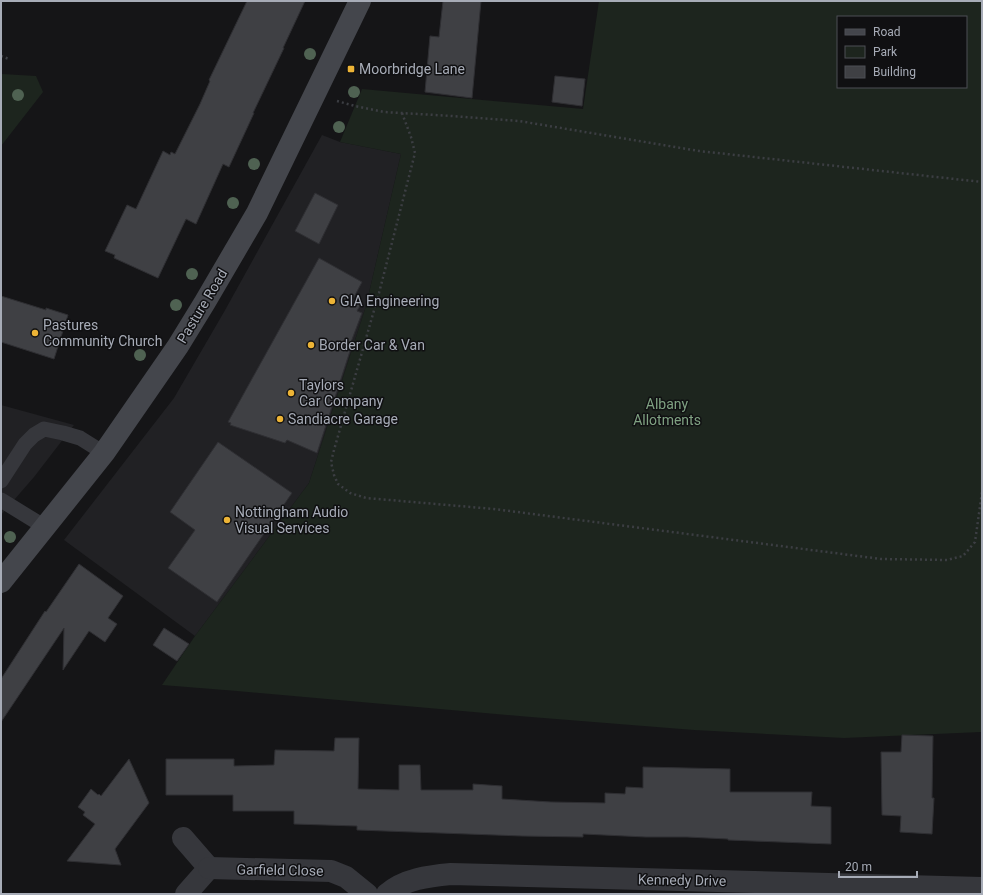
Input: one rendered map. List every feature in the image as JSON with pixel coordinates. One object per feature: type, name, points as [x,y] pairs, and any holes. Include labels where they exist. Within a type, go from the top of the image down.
[{"type":"main road","name":"Pasture Road","points":[[1,582],[104,453],[178,346],[257,213],[360,1]]},
{"type":"street","points":[[183,838],[209,868],[186,894]]},
{"type":"street","name":"Garfield Close","points":[[209,868],[331,871],[346,877],[367,894]]},
{"type":"street","name":"Kennedy Drive","points":[[387,894],[402,885],[421,878],[451,874],[982,888]]},
{"type":"lane","points":[[1,482],[25,444],[34,434],[44,429],[80,438],[104,453]]},
{"type":"lane","points":[[1,500],[46,527]]},
{"type":"path","points":[[1,56],[9,59]]},
{"type":"path","points":[[355,106],[384,112],[518,121],[699,151],[982,182]]},
{"type":"path","points":[[402,113],[411,137],[414,153],[379,293],[331,462],[338,484],[350,493],[366,498],[494,509],[881,559],[947,560],[963,556],[975,542],[982,492]]},
{"type":"shaded area","points":[[322,135],[340,142],[401,154],[366,306],[309,483],[195,636],[64,540],[174,398],[224,312]]},
{"type":"shaded area","points":[[1,405],[74,425],[34,477],[1,515]]},
{"type":"green space","name":"Albany Allotments","points":[[599,1],[982,1],[981,732],[844,738],[694,730],[162,685],[195,636],[309,483],[366,306],[401,154],[340,142],[362,89],[583,109]]},
{"type":"green space","points":[[1,72],[2,74],[36,76],[43,92],[1,146]]},
{"type":"building","points":[[247,1],[305,1],[229,167],[223,164],[196,224],[186,219],[158,278],[114,258],[115,255],[105,251],[127,205],[136,209],[163,151],[170,155],[171,152],[175,154],[200,104],[210,81],[209,80]]},
{"type":"building","points":[[443,1],[481,1],[472,98],[425,92],[430,36],[439,37]]},
{"type":"building","points":[[555,76],[585,79],[582,106],[552,102]]},
{"type":"building","points":[[315,193],[338,205],[319,244],[295,231]]},
{"type":"building","points":[[319,258],[362,282],[353,299],[361,304],[357,311],[362,313],[348,350],[350,351],[317,453],[287,440],[285,443],[230,425],[231,423],[228,422]]},
{"type":"building","name":"Pastures Community Church","points":[[1,296],[68,315],[54,359],[1,342]]},
{"type":"building","name":"Nottingham Audio Visual Services","points":[[218,442],[292,493],[217,602],[168,568],[195,530],[170,512]]},
{"type":"building","points":[[79,564],[123,596],[108,618],[117,624],[105,642],[89,631],[63,670],[64,628],[1,722],[1,679],[45,611],[46,612]]},
{"type":"building","points":[[164,628],[189,644],[177,661],[153,645]]},
{"type":"building","points":[[902,735],[933,736],[932,798],[934,798],[932,834],[900,832],[901,816],[882,815],[881,752],[901,752]]},
{"type":"building","points":[[335,738],[359,738],[358,789],[399,790],[399,765],[420,765],[421,790],[473,790],[473,784],[502,786],[502,799],[605,803],[605,793],[625,794],[626,787],[643,788],[643,767],[730,769],[730,792],[812,792],[811,806],[831,807],[831,844],[687,837],[583,834],[583,837],[522,836],[357,830],[357,826],[294,824],[294,811],[233,811],[233,795],[166,795],[166,759],[234,759],[234,766],[274,765],[275,750],[334,751]]},
{"type":"building","points":[[129,759],[149,803],[115,849],[121,865],[67,861],[95,824],[83,815],[85,812],[78,807],[91,789],[101,796]]},
{"type":"place","name":"Moorbridge Lane","points":[[351,69]]},
{"type":"place","name":"GIA Engineering","points":[[332,301]]},
{"type":"place","name":"Pastures Community Church","points":[[35,333]]},
{"type":"place","name":"Border Car & Van","points":[[311,345]]},
{"type":"place","name":"Taylors Car Company","points":[[291,393]]},
{"type":"place","name":"Sandiacre Garage","points":[[280,419]]},
{"type":"place","name":"Nottingham Audio Visual Services","points":[[227,520]]}]
